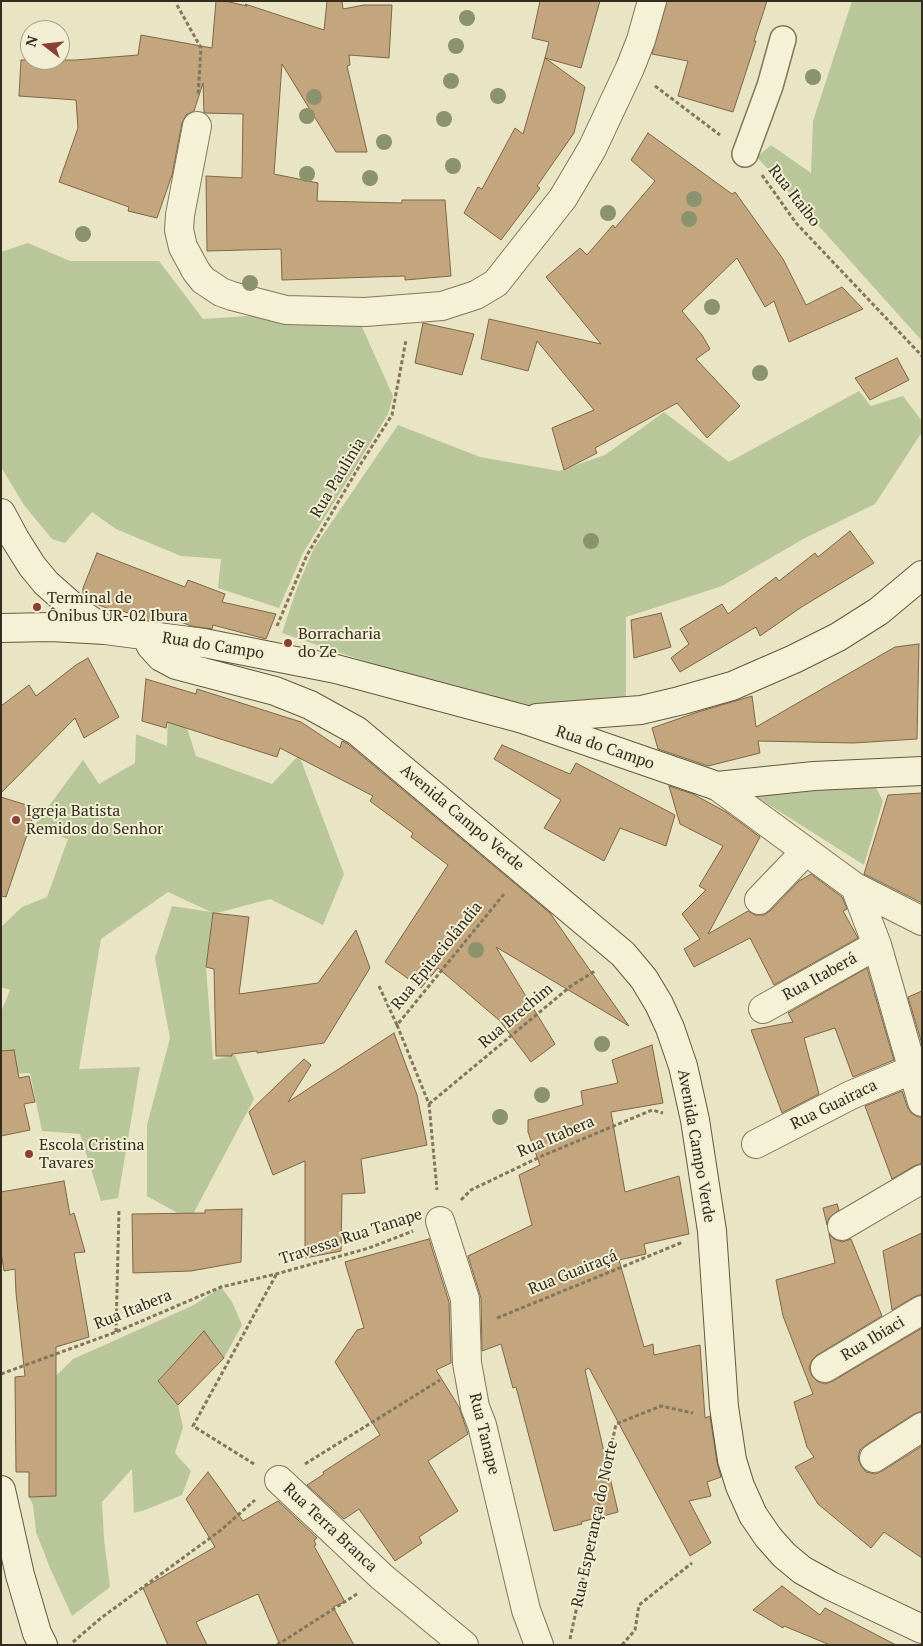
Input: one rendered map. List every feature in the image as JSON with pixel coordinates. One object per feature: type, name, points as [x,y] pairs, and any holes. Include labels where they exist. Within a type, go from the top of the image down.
[{"type":"main road","points":[[197,126],[180,215],[180,230],[183,247],[196,271],[204,280],[232,296],[286,310],[365,312],[442,306],[476,295],[496,283],[563,198],[592,149],[630,68],[641,40],[652,1]]},
{"type":"main road","points":[[1,513],[20,546],[46,583],[81,614],[106,630]]},
{"type":"main road","points":[[523,719],[641,710],[679,702],[732,686],[794,659],[838,637],[879,611],[922,575]]},
{"type":"main road","name":"Rua do Campo","points":[[1,628],[51,627],[106,630],[204,643],[336,669],[523,719],[717,786],[855,887],[922,921]]},
{"type":"main road","name":"Avenida Campo Verde","points":[[146,636],[151,646],[161,657],[176,665],[275,691],[310,705],[357,731],[623,954],[644,979],[659,1004],[670,1028],[683,1066],[695,1120],[712,1231],[724,1407],[732,1460],[740,1486],[753,1515],[768,1537],[784,1555],[802,1570],[831,1586],[922,1629]]},
{"type":"main road","points":[[717,786],[814,776],[922,772]]},
{"type":"main road","points":[[759,900],[805,852]]},
{"type":"main road","points":[[855,887],[877,945],[922,1102]]},
{"type":"main road","name":"Rua Itaberá","points":[[763,1009],[877,945]]},
{"type":"main road","name":"Rua Guairaca","points":[[756,1144],[851,1095],[914,1069]]},
{"type":"main road","points":[[842,1226],[922,1180]]},
{"type":"main road","name":"Rua Tanape","points":[[440,1221],[465,1299],[467,1363],[476,1407],[482,1425],[526,1610],[539,1645]]},
{"type":"main road","name":"Rua Ibiaci","points":[[825,1368],[922,1310]]},
{"type":"main road","points":[[874,1458],[922,1426]]},
{"type":"main road","name":"Rua Terra Branca","points":[[279,1480],[382,1577]]},
{"type":"main road","points":[[1,1490],[20,1575],[42,1645]]},
{"type":"main road","points":[[382,1577],[464,1645]]},
{"type":"street","points":[[745,154],[770,86],[783,39]]},
{"type":"path","points":[[177,5],[201,48],[197,126]]},
{"type":"path","name":"Rua Itaibo","points":[[630,68],[745,154],[796,223],[922,356]]},
{"type":"path","name":"Rua Paulinia","points":[[268,655],[280,617],[307,555],[392,415],[412,309]]},
{"type":"path","name":"Rua Epitaciolândia","points":[[379,986],[397,1025],[524,870]]},
{"type":"path","name":"Rua Brechim","points":[[429,1104],[571,986],[623,954]]},
{"type":"path","name":"Travessa Rua Tanape","points":[[276,1274],[369,1248],[440,1221],[429,1104],[397,1025]]},
{"type":"path","name":"Rua Itabera","points":[[440,1221],[471,1190],[544,1155],[652,1110],[695,1120]]},
{"type":"path","points":[[116,1332],[119,1208]]},
{"type":"path","name":"Rua Guairaçá","points":[[494,1319],[712,1231]]},
{"type":"path","points":[[276,1274],[193,1426],[279,1480]]},
{"type":"path","name":"Rua Itabera","points":[[1,1374],[116,1332],[221,1287],[276,1274]]},
{"type":"path","name":"Rua Esperança do Norte","points":[[569,1645],[616,1424],[661,1406],[694,1413],[724,1407]]},
{"type":"path","points":[[622,1645],[635,1630],[639,1604],[692,1563]]},
{"type":"path","points":[[278,1645],[382,1577]]},
{"type":"green space","points":[[852,1],[922,1],[922,341],[757,157],[771,145],[811,173],[813,121]]},
{"type":"green space","points":[[28,243],[70,261],[159,261],[203,319],[354,309],[393,396],[388,414],[303,553],[279,608],[218,588],[221,559],[181,556],[116,529],[92,512],[65,543],[52,539],[24,505],[1,467],[1,252]]},
{"type":"green space","points":[[859,391],[871,406],[903,396],[922,421],[922,432],[875,504],[805,538],[722,586],[626,617],[626,697],[531,718],[282,633],[297,588],[314,548],[398,425],[480,457],[559,471],[605,455],[664,412],[729,462]]},
{"type":"green space","points":[[168,715],[186,725],[196,756],[272,784],[299,755],[344,874],[323,925],[270,899],[213,914],[206,967],[213,1060],[235,1055],[254,1099],[190,1220],[147,1196],[147,1125],[170,1038],[155,958],[172,906],[211,912],[168,892],[101,939],[79,1069],[140,1067],[118,1198],[101,1201],[80,1134],[42,1131],[30,1073],[1,1074],[1,1012],[10,990],[1,987],[1,927],[22,907],[47,897],[68,839],[34,826],[83,760],[99,784],[135,763],[136,734],[167,746]]},
{"type":"green space","points":[[875,786],[883,801],[864,865],[755,796]]},
{"type":"green space","points":[[221,1287],[232,1302],[242,1325],[224,1358],[204,1332],[158,1381],[178,1405],[183,1427],[175,1453],[191,1471],[182,1495],[134,1513],[132,1469],[102,1502],[110,1587],[72,1616],[36,1532],[33,1505],[29,1497],[56,1496],[56,1376],[73,1359],[194,1305]]},
{"type":"building","points":[[216,1],[247,6],[245,4],[324,30],[327,1],[342,1],[343,9],[364,5],[392,5],[389,58],[349,55],[350,65],[347,66],[367,152],[336,152],[282,64],[274,174],[318,183],[317,201],[402,203],[402,200],[445,200],[451,276],[405,280],[405,276],[282,280],[281,249],[207,251],[206,176],[242,178],[243,114],[204,113],[203,83],[194,111],[186,115],[182,123],[172,175],[157,218],[128,211],[129,207],[59,182],[78,128],[76,100],[19,96],[20,70],[70,70],[70,60],[138,55],[141,35],[212,48]]},
{"type":"building","points":[[540,1],[600,1],[581,68],[545,58],[549,42],[532,38]]},
{"type":"building","points":[[667,1],[767,1],[733,112],[678,96],[688,61],[652,54]]},
{"type":"building","points":[[545,58],[585,87],[574,133],[537,186],[540,188],[501,240],[464,213],[478,187],[482,189],[515,128],[523,134]]},
{"type":"building","points":[[648,133],[732,194],[735,192],[783,259],[806,305],[842,287],[863,309],[789,342],[774,301],[765,307],[737,258],[682,311],[702,335],[710,349],[696,359],[740,406],[707,438],[677,403],[595,448],[597,453],[564,470],[552,428],[594,410],[537,341],[528,371],[481,359],[489,319],[601,344],[546,277],[580,248],[587,255],[613,225],[615,228],[655,181],[631,160]]},
{"type":"building","points":[[423,323],[474,334],[462,375],[415,363]]},
{"type":"building","points":[[897,358],[909,380],[870,400],[855,378]]},
{"type":"building","points":[[850,531],[874,563],[800,608],[760,636],[756,627],[680,672],[671,658],[689,644],[680,629],[722,604],[728,614],[776,577],[779,581],[815,553],[818,557]]},
{"type":"building","points":[[97,553],[185,587],[188,580],[225,594],[222,602],[276,614],[266,639],[213,625],[212,629],[191,626],[164,615],[161,622],[145,620],[123,611],[122,614],[91,602],[83,595],[83,588]]},
{"type":"building","points":[[661,613],[671,647],[634,658],[631,620]]},
{"type":"building","points":[[919,644],[917,739],[853,743],[758,741],[760,753],[708,766],[658,749],[652,728],[752,696],[756,727],[895,647]]},
{"type":"building","points":[[88,658],[119,717],[84,738],[75,718],[1,793],[1,706],[29,685],[36,696]]},
{"type":"building","points":[[146,679],[196,694],[197,689],[301,722],[340,748],[342,741],[348,744],[550,913],[629,1026],[496,947],[555,1044],[531,1062],[500,1021],[438,968],[421,988],[385,962],[448,865],[411,837],[413,833],[370,801],[373,796],[280,748],[277,757],[167,722],[166,728],[142,721]]},
{"type":"building","points":[[502,745],[570,774],[576,763],[675,815],[666,846],[620,828],[604,861],[544,828],[561,800],[494,759]]},
{"type":"building","points":[[669,786],[693,794],[726,812],[760,837],[708,934],[748,911],[755,915],[764,915],[799,881],[811,874],[842,897],[847,909],[843,911],[858,938],[774,985],[750,938],[694,967],[684,949],[700,939],[682,914],[706,890],[699,886],[723,846],[680,824]]},
{"type":"building","points":[[922,793],[922,903],[864,874],[888,795]]},
{"type":"building","name":"Igreja Batista Remidos do Senhor","points":[[1,797],[36,808],[6,897],[1,896]]},
{"type":"building","points":[[213,913],[249,917],[239,994],[318,983],[356,930],[370,968],[324,1043],[257,1053],[257,1051],[232,1054],[232,1056],[216,1056],[214,969],[206,967]]},
{"type":"building","points":[[867,968],[894,1060],[853,1077],[835,1028],[804,1038],[819,1094],[782,1113],[751,1030],[793,1022],[788,1013]]},
{"type":"building","points":[[922,991],[922,1044],[908,997]]},
{"type":"building","points":[[394,1033],[417,1095],[427,1145],[361,1159],[365,1193],[342,1194],[341,1251],[305,1258],[305,1161],[273,1175],[249,1112],[304,1059],[311,1065],[288,1102]]},
{"type":"building","points":[[652,1045],[663,1103],[611,1112],[625,1192],[679,1176],[689,1234],[644,1244],[646,1254],[619,1260],[644,1347],[653,1344],[654,1355],[700,1345],[705,1418],[710,1416],[721,1477],[707,1482],[711,1496],[689,1501],[711,1543],[690,1556],[589,1368],[585,1370],[618,1512],[554,1531],[516,1387],[513,1388],[501,1344],[482,1351],[481,1298],[468,1256],[532,1225],[519,1175],[540,1165],[528,1132],[528,1120],[583,1105],[581,1091],[618,1083],[612,1060]]},
{"type":"building","points":[[14,1050],[19,1078],[29,1076],[35,1102],[24,1104],[30,1130],[1,1136],[1,1051]]},
{"type":"building","points":[[902,1091],[911,1113],[922,1117],[922,1163],[892,1179],[865,1106]]},
{"type":"building","points":[[64,1181],[70,1215],[74,1213],[85,1252],[74,1253],[89,1337],[56,1347],[56,1496],[29,1497],[29,1472],[16,1472],[15,1377],[25,1376],[15,1269],[4,1271],[1,1252],[1,1192]]},
{"type":"building","points":[[837,1204],[839,1210],[829,1218],[827,1225],[823,1208]]},
{"type":"building","points":[[242,1209],[241,1262],[191,1271],[133,1273],[132,1214],[205,1213],[205,1210]]},
{"type":"building","points":[[922,1233],[922,1294],[892,1310],[883,1251]]},
{"type":"building","points":[[829,1234],[834,1239],[842,1242],[851,1239],[882,1316],[817,1355],[812,1360],[809,1368],[812,1376],[817,1381],[825,1384],[833,1381],[922,1328],[922,1411],[914,1414],[866,1445],[860,1450],[858,1458],[866,1472],[875,1474],[922,1446],[922,1558],[884,1532],[871,1548],[818,1504],[795,1467],[814,1457],[807,1447],[794,1402],[813,1394],[783,1316],[776,1280],[835,1263]]},
{"type":"building","points":[[429,1239],[449,1302],[451,1363],[436,1370],[459,1407],[468,1434],[428,1461],[458,1511],[419,1537],[422,1543],[395,1561],[359,1509],[344,1519],[307,1485],[324,1474],[323,1472],[380,1435],[335,1362],[357,1330],[364,1328],[345,1262]]},
{"type":"building","points":[[204,1331],[224,1358],[178,1405],[158,1381]]},
{"type":"building","points":[[208,1472],[243,1521],[278,1501],[317,1538],[314,1540],[316,1545],[314,1546],[345,1602],[333,1607],[354,1645],[280,1645],[258,1594],[196,1622],[207,1645],[168,1645],[143,1588],[215,1547],[186,1499]]},
{"type":"building","points":[[782,1586],[820,1615],[825,1608],[896,1645],[830,1645],[784,1626],[783,1628],[753,1610]]},
{"type":"place","name":"Terminal de Ônibus UR-02 Ibura","points":[[37,607]]},
{"type":"place","name":"Borracharia do Ze","points":[[288,643]]},
{"type":"place","name":"Igreja Batista Remidos do Senhor","points":[[16,820]]},
{"type":"place","name":"Escola Cristina Tavares","points":[[29,1154]]}]
